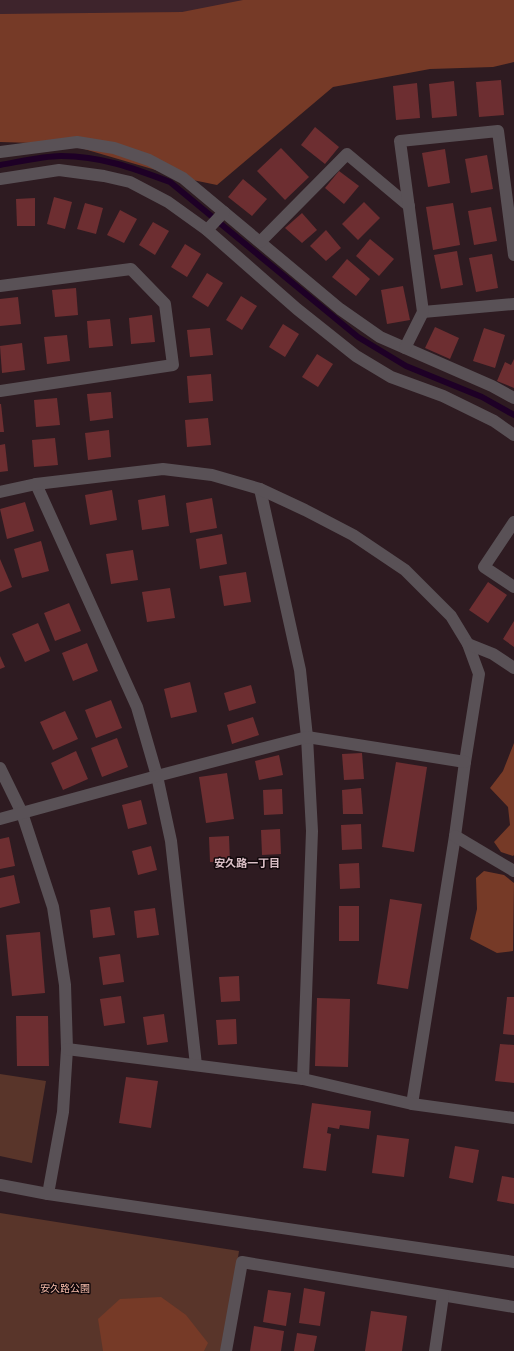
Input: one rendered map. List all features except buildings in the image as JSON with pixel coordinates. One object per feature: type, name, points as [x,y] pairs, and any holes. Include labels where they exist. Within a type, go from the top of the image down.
[{"type":"street","points":[[405,348],[424,312],[400,141],[498,130],[514,255]]},
{"type":"street","points":[[0,152],[77,142],[114,148],[149,160],[183,178],[340,309],[380,338],[492,386],[514,398]]},
{"type":"street","points":[[260,242],[347,154],[409,206]]},
{"type":"street","points":[[0,180],[60,170],[104,176],[130,182],[168,202],[207,230],[298,309],[356,356],[391,377],[443,396],[494,421],[514,435]]},
{"type":"street","points":[[207,230],[224,212]]},
{"type":"street","points":[[0,286],[131,269],[166,304],[173,365],[0,391]]},
{"type":"street","points":[[424,312],[514,304]]},
{"type":"street","points":[[0,492],[36,484],[163,469],[212,475],[260,489],[353,535],[406,570],[451,616],[468,644],[479,674],[455,836],[412,1104]]},
{"type":"street","points":[[36,484],[136,707],[157,776],[171,841],[196,1065]]},
{"type":"street","points":[[260,489],[300,670],[307,737],[312,831],[303,1079]]},
{"type":"street","points":[[514,522],[484,567],[514,587]]},
{"type":"street","points":[[468,644],[493,654],[514,668]]},
{"type":"street","points":[[0,819],[307,737],[465,762]]},
{"type":"street","points":[[0,768],[22,813],[53,906],[66,985],[67,1049],[63,1112],[48,1194]]},
{"type":"street","points":[[455,836],[514,871]]},
{"type":"street","points":[[67,1049],[303,1079],[412,1104],[514,1118]]},
{"type":"street","points":[[0,1185],[48,1194],[514,1262]]},
{"type":"street","points":[[226,1351],[242,1262],[514,1307]]},
{"type":"street","points":[[435,1351],[443,1296]]},
{"type":"shaded area","points":[[0,0],[252,0],[205,11],[137,14],[0,15]]},
{"type":"shaded area","points":[[243,0],[514,0],[514,62],[493,67],[430,69],[333,87],[217,185],[183,178],[67,144],[0,142],[0,14],[182,12]]},
{"type":"shaded area","points":[[514,743],[513,856],[501,852],[494,842],[510,825],[508,807],[490,788],[503,771]]},
{"type":"shaded area","points":[[484,871],[504,875],[514,883],[513,951],[497,953],[470,939],[477,909],[476,878]]},
{"type":"shaded area","points":[[161,1297],[186,1315],[208,1343],[204,1351],[103,1351],[98,1319],[120,1299]]},
{"type":"green space","points":[[0,1074],[46,1081],[32,1163],[0,1156]]},
{"type":"green space","name":"安久路公園","points":[[0,1213],[239,1251],[224,1351],[0,1351]]},
{"type":"waterway","points":[[0,165],[46,157],[61,156],[90,158],[117,164],[170,182],[358,337],[406,366],[482,397],[514,415]]},
{"type":"district","name":"安久路一丁目","points":[[247,863]]}]
